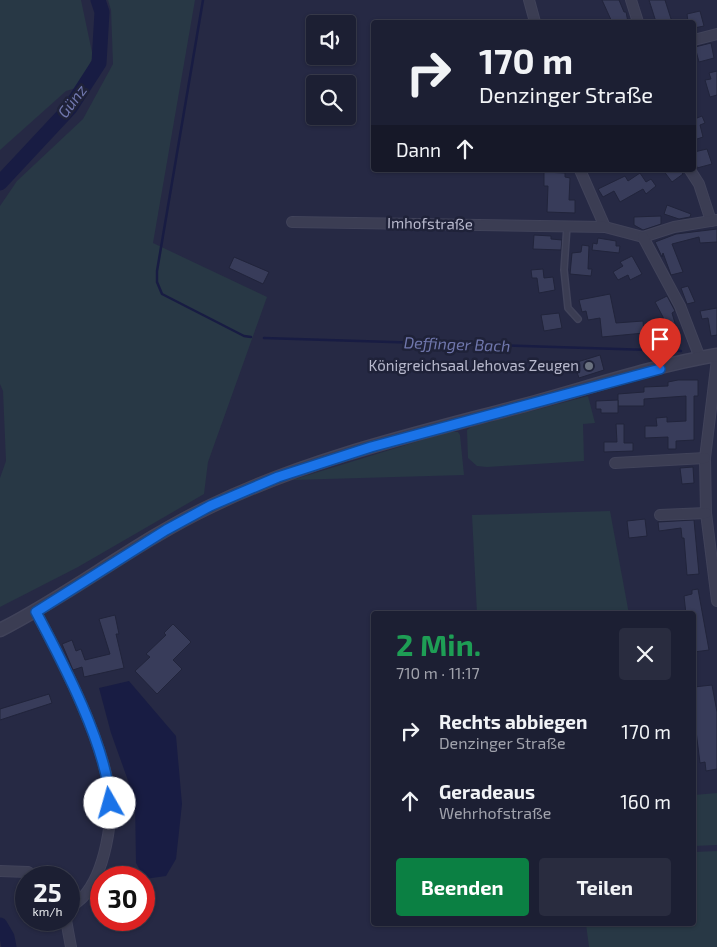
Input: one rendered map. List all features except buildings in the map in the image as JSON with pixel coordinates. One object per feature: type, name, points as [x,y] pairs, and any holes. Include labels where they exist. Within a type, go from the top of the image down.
[{"type":"street","points":[[529,0],[534,20]]},
{"type":"street","points":[[631,0],[637,20]]},
{"type":"street","points":[[696,40],[717,35]]},
{"type":"street","points":[[581,172],[605,226]]},
{"type":"street","points":[[691,172],[699,184],[714,221],[674,227],[643,237],[680,306],[700,358]]},
{"type":"street","name":"Imhofstraße","points":[[292,222],[605,226],[643,237]]},
{"type":"street","points":[[0,630],[36,612],[124,556],[210,506],[278,477],[371,447],[700,358],[717,357],[705,458],[706,513],[717,601]]},
{"type":"street","points":[[615,462],[705,458]]},
{"type":"street","points":[[660,515],[706,513]]},
{"type":"street","points":[[36,612],[54,646],[89,726],[102,759],[109,789],[110,817],[105,849],[88,889],[80,897]]},
{"type":"street","points":[[0,871],[15,872]]},
{"type":"street","points":[[68,931],[71,947]]},
{"type":"lane","points":[[566,226],[564,270],[568,308],[578,319]]},
{"type":"shaded area","points":[[0,0],[81,0],[93,57],[79,87],[66,91],[0,150]]},
{"type":"shaded area","points":[[108,0],[195,0],[153,243],[267,297],[208,462],[204,494],[78,567],[0,607],[0,478],[6,461],[3,391],[0,384],[0,206],[17,181],[83,119],[113,64],[111,10]]},
{"type":"shaded area","points":[[588,396],[595,423],[583,424],[584,461],[487,467],[477,466],[468,458],[467,430],[471,427]]},
{"type":"shaded area","points":[[448,432],[458,432],[460,435],[464,475],[292,480]]},
{"type":"shaded area","points":[[610,511],[628,611],[477,611],[472,515]]},
{"type":"shaded area","points":[[129,681],[176,736],[182,804],[176,859],[166,876],[155,878],[155,866],[138,866],[136,863],[135,800],[111,733],[99,688]]},
{"type":"shaded area","points":[[717,793],[717,845],[696,846],[696,795]]},
{"type":"shaded area","points":[[717,851],[717,947],[589,947],[586,926],[696,926],[696,852]]},
{"type":"waterway","name":"Günz","points":[[0,183],[70,108],[99,63],[102,12],[98,0]]},
{"type":"waterway","name":"Deffinger Bach","points":[[203,0],[157,271],[157,282],[162,294],[244,336],[251,337]]},
{"type":"waterway","name":"Deffinger Bach","points":[[264,338],[681,351]]},
{"type":"waterway","name":"Günz","points":[[0,925],[7,937],[9,947]]},
{"type":"place","name":"Königreichsaal Jehovas Zeugen","points":[[589,366]]},
{"type":"route","points":[[110,803],[109,789],[102,759],[54,646],[36,612],[166,530],[210,506],[278,477],[371,447],[660,369]]}]
